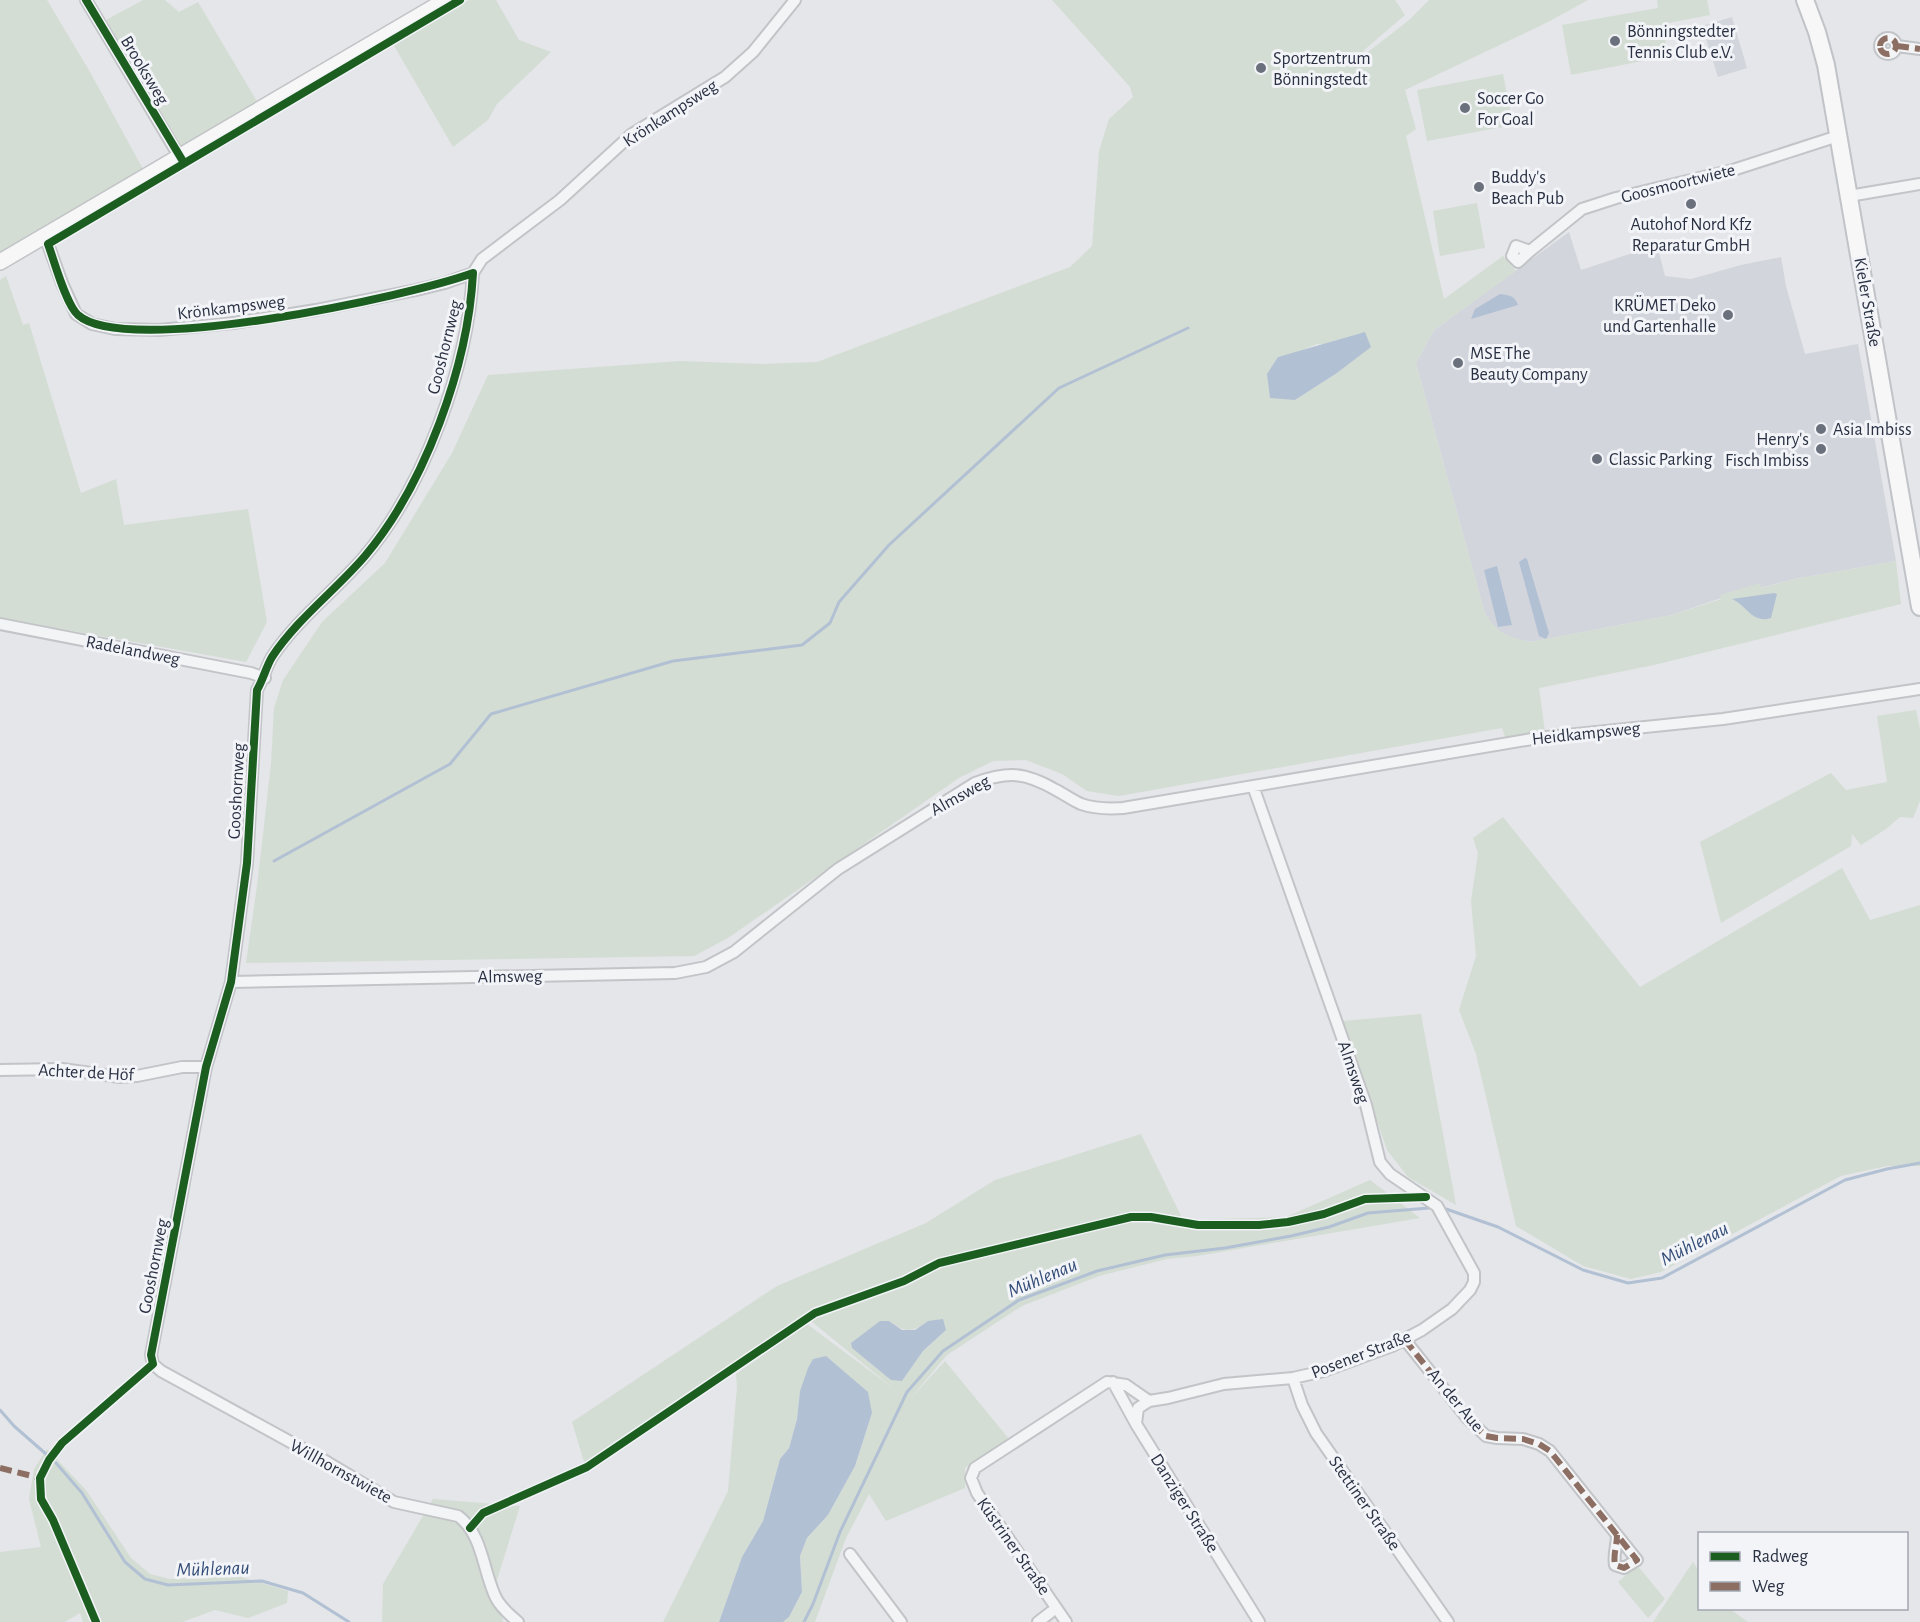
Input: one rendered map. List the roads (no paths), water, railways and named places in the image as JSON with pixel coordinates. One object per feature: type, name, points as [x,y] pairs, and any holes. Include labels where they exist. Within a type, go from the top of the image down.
[{"type":"main road","points":[[0,262],[446,0]]},
{"type":"main road","name":"Kieler Straße","points":[[1805,0],[1826,65],[1920,607]]},
{"type":"street","name":"Brooksweg","points":[[86,0],[179,156]]},
{"type":"street","name":"Krönkampsweg","points":[[45,236],[64,290],[76,314],[92,324],[115,329],[187,329],[245,322],[446,283],[473,273],[482,259],[560,200],[632,134],[725,77],[753,52],[795,0]]},
{"type":"street","points":[[1897,46],[1920,49]]},
{"type":"street","name":"Goosmoortwiete","points":[[1530,251],[1582,209],[1616,198],[1733,170],[1838,136]]},
{"type":"street","points":[[1849,196],[1920,184]]},
{"type":"street","name":"Gooshornweg","points":[[153,1364],[151,1355],[206,1067],[231,982],[247,863],[257,690],[265,678],[271,659],[296,628],[366,555],[400,504],[435,439],[462,349],[472,298],[473,273]]},
{"type":"street","name":"Radelandweg","points":[[0,624],[251,673],[265,678]]},
{"type":"street","name":"Heidkampsweg","points":[[1253,786],[1538,738],[1723,719],[1920,689]]},
{"type":"street","name":"Almsweg","points":[[231,982],[675,973],[706,967],[734,952],[838,869],[975,783],[995,776],[1013,774],[1036,779],[1079,803],[1100,809],[1123,808],[1253,786],[1366,1105],[1380,1162],[1390,1174],[1437,1206],[1474,1273]]},
{"type":"street","name":"Achter de Höf","points":[[0,1070],[62,1069],[120,1077],[182,1067],[206,1067]]},
{"type":"street","name":"Posener Straße","points":[[1149,1401],[1224,1384],[1293,1378],[1324,1371],[1405,1340],[1452,1309],[1470,1290],[1474,1282],[1474,1273]]},
{"type":"street","name":"An der Aue","points":[[1405,1340],[1467,1418],[1486,1436],[1523,1439],[1539,1443],[1550,1451],[1617,1535]]},
{"type":"street","name":"Willhornstwiete","points":[[153,1364],[161,1371],[327,1462],[394,1502],[459,1516],[470,1528],[496,1598],[508,1614],[519,1622]]},
{"type":"street","name":"Stettiner Straße","points":[[1293,1378],[1302,1405],[1316,1433],[1448,1622]]},
{"type":"street","points":[[1113,1382],[1126,1385],[1149,1401],[1138,1408],[1136,1424]]},
{"type":"street","name":"Danziger Straße","points":[[1113,1382],[1136,1424],[1259,1622]]},
{"type":"street","name":"Küstriner Straße","points":[[1066,1622],[977,1493],[970,1478],[975,1468],[1100,1385],[1113,1382]]},
{"type":"street","points":[[850,1554],[895,1619]]},
{"type":"street","points":[[1038,1622],[1051,1612]]},
{"type":"water","points":[[1500,294],[1511,296],[1518,305],[1471,319],[1475,309]]},
{"type":"water","points":[[1365,332],[1371,347],[1337,373],[1295,400],[1270,398],[1267,374],[1278,357]]},
{"type":"water","points":[[1525,558],[1549,633],[1546,639],[1539,636],[1519,562]]},
{"type":"water","points":[[1497,566],[1512,625],[1498,627],[1484,570]]},
{"type":"water","points":[[1777,594],[1771,618],[1765,619],[1759,619],[1732,599]]},
{"type":"water","points":[[943,1319],[946,1330],[923,1351],[902,1381],[891,1380],[852,1348],[851,1343],[880,1321],[889,1321],[902,1330],[915,1330],[928,1321]]},
{"type":"water","points":[[826,1356],[868,1392],[872,1413],[855,1466],[828,1515],[807,1538],[800,1556],[802,1592],[789,1617],[783,1622],[719,1622],[742,1557],[763,1521],[780,1459],[789,1448],[797,1419],[800,1391],[808,1368],[813,1359]]},
{"type":"waterway","points":[[274,861],[450,764],[491,714],[673,661],[802,645],[830,623],[839,602],[889,545],[1059,388],[1188,328]]},
{"type":"waterway","name":"Mühlenau","points":[[1446,1209],[1498,1227],[1583,1270],[1628,1283],[1662,1278],[1845,1180],[1920,1163]]},
{"type":"waterway","name":"Mühlenau","points":[[804,1622],[840,1532],[907,1392],[943,1351],[1019,1300],[1097,1271],[1165,1255],[1225,1248],[1291,1236],[1329,1227],[1368,1213],[1429,1208]]},
{"type":"waterway","name":"Mühlenau","points":[[0,1410],[14,1426],[46,1454]]},
{"type":"waterway","name":"Mühlenau","points":[[56,1463],[82,1493],[125,1562],[145,1579],[168,1585],[262,1581],[303,1593],[349,1622]]},
{"type":"place","name":"Bönningstedter Tennis Club e.V.","points":[[1615,41]]},
{"type":"place","name":"Sportzentrum Bönningstedt","points":[[1261,68]]},
{"type":"place","name":"Soccer Go For Goal","points":[[1465,108]]},
{"type":"place","name":"Buddy's Beach Pub","points":[[1479,187]]},
{"type":"place","name":"Autohof Nord Kfz Reparatur GmbH","points":[[1691,204]]},
{"type":"place","name":"KRÜMET Deko und Gartenhalle","points":[[1728,315]]},
{"type":"place","name":"MSE The Beauty Company","points":[[1458,363]]},
{"type":"place","name":"Asia Imbiss","points":[[1821,429]]},
{"type":"place","name":"Henry's Fisch Imbiss","points":[[1821,449]]},
{"type":"place","name":"Classic Parking","points":[[1597,459]]}]
